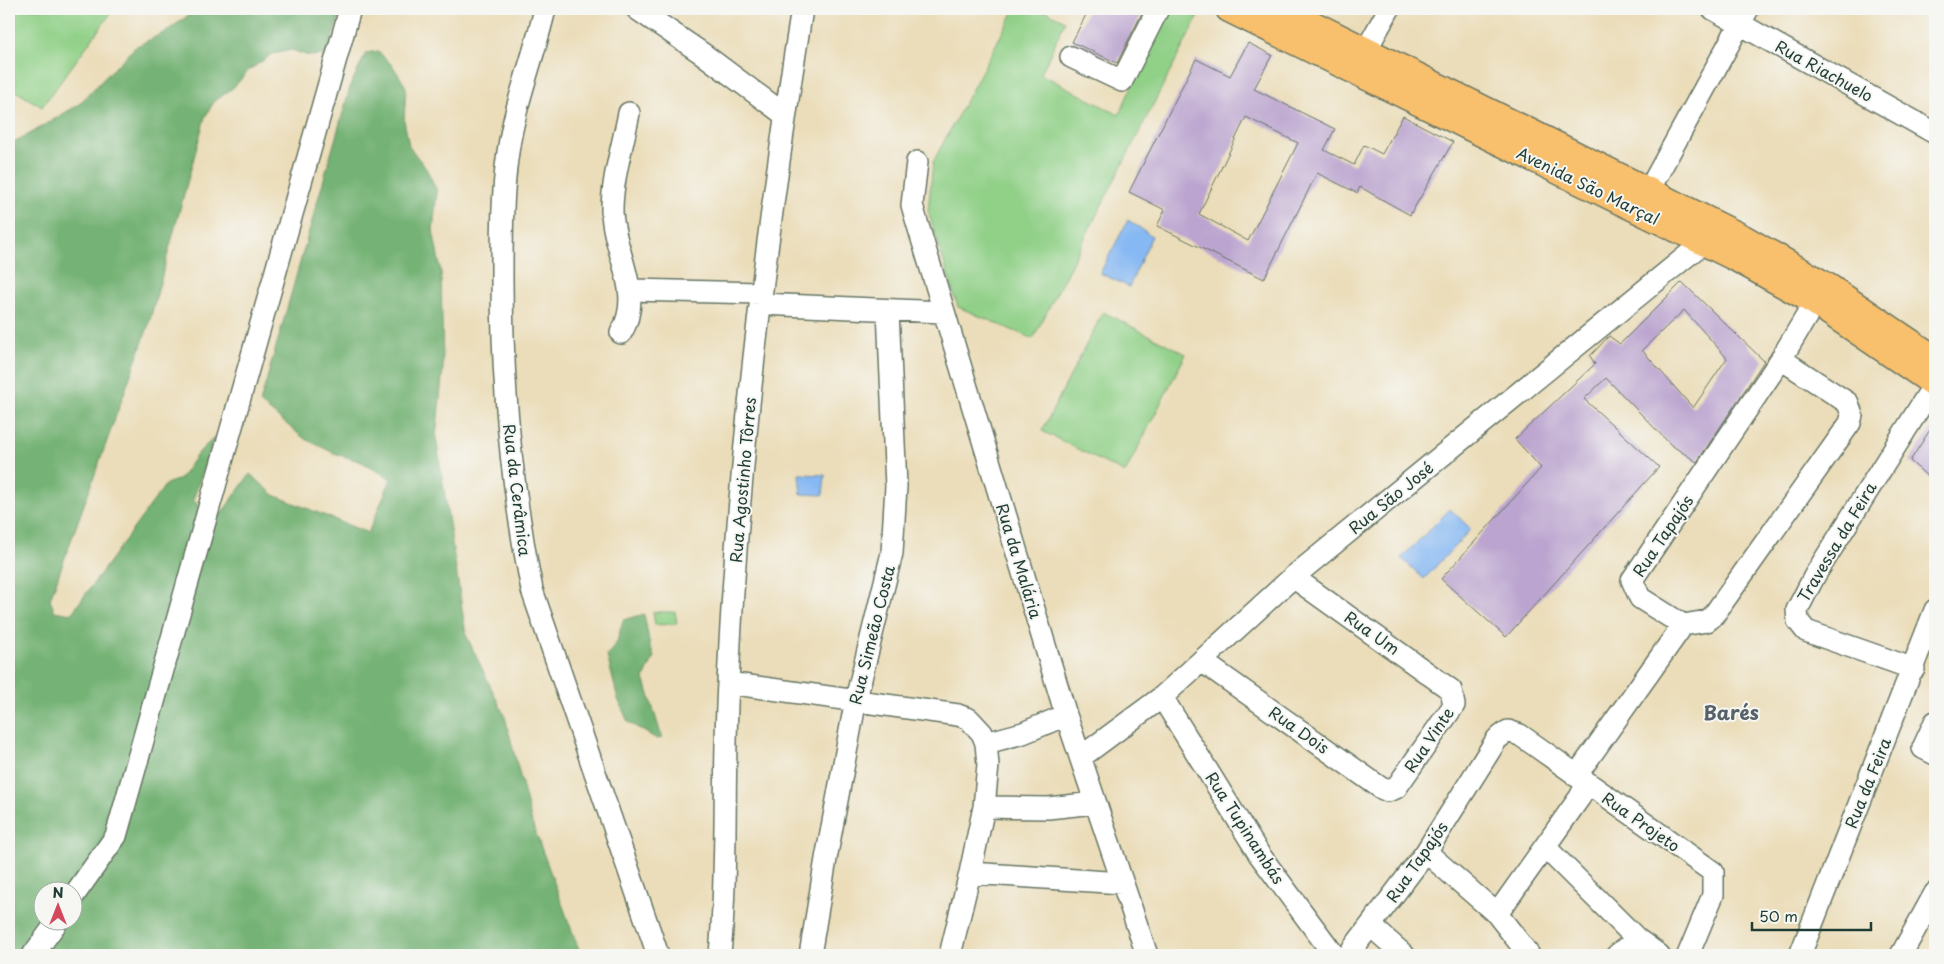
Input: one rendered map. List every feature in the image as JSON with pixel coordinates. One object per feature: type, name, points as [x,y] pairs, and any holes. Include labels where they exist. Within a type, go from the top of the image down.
[{"type":"main road","name":"Avenida São Marçal","points":[[1229,9],[1704,242],[1815,302],[1935,383]]},
{"type":"main road","name":"Avenida São Marçal","points":[[1282,9],[1649,190],[1745,240],[1830,288],[1935,359]]},
{"type":"street","points":[[82,884],[116,836],[350,9]]},
{"type":"street","name":"Rua da Cerâmica","points":[[545,9],[516,108],[508,153],[503,225],[502,304],[506,399],[520,534],[532,590],[658,955]]},
{"type":"street","points":[[638,9],[704,54],[785,115]]},
{"type":"street","name":"Rua Agostinho Tôrres","points":[[720,955],[724,912],[728,683],[748,412],[785,115],[802,9]]},
{"type":"street","points":[[1071,57],[1122,82],[1158,9]]},
{"type":"street","points":[[1366,52],[1389,9]]},
{"type":"street","name":"Rua Riachuelo","points":[[1713,9],[1744,16],[1935,133]]},
{"type":"street","points":[[1649,190],[1744,16]]},
{"type":"street","points":[[621,333],[628,322],[630,290],[612,212],[614,186],[629,113]]},
{"type":"street","name":"Rua da Malária","points":[[917,162],[912,205],[943,312],[1066,715],[1147,955]]},
{"type":"street","name":"Rua São José","points":[[1081,757],[1162,697],[1203,662],[1293,577],[1704,242]]},
{"type":"street","points":[[630,290],[761,299],[888,311],[943,312]]},
{"type":"street","name":"Rua Tapajós","points":[[1683,625],[1640,598],[1632,580],[1781,359],[1815,302]]},
{"type":"street","name":"Rua Simeão Costa","points":[[810,955],[856,699],[892,553],[895,522],[888,311]]},
{"type":"street","points":[[1497,914],[1580,797],[1582,780],[1683,625],[1707,620],[1713,616],[1850,423],[1852,415],[1848,403],[1781,359]]},
{"type":"street","name":"Travessa da Feira","points":[[1914,670],[1806,630],[1798,621],[1797,610],[1815,575],[1935,383]]},
{"type":"street","name":"Rua Um","points":[[1293,577],[1451,690]]},
{"type":"street","name":"Rua da Feira","points":[[1800,955],[1914,670],[1935,610]]},
{"type":"street","name":"Rua Dois","points":[[1203,662],[1381,788],[1388,791],[1396,788]]},
{"type":"street","points":[[728,683],[856,699],[958,715],[969,719],[976,726],[986,743],[988,765],[984,807],[950,955]]},
{"type":"street","name":"Rua Vinte","points":[[1396,788],[1454,705],[1451,690]]},
{"type":"street","name":"Rua Tupinambás","points":[[1162,697],[1259,854],[1334,955]]},
{"type":"street","points":[[986,743],[1023,733],[1066,715]]},
{"type":"street","points":[[1935,722],[1923,748],[1935,754]]},
{"type":"street","name":"Rua Projeto","points":[[1497,739],[1508,731],[1520,735],[1713,872],[1713,895],[1688,955]]},
{"type":"street","name":"Rua Tapajós","points":[[1348,955],[1426,852],[1497,739]]},
{"type":"street","points":[[984,807],[1048,808],[1095,803]]},
{"type":"street","points":[[1545,847],[1637,939],[1659,955]]},
{"type":"street","points":[[1426,852],[1497,914],[1529,955]]},
{"type":"street","points":[[970,873],[1122,883]]},
{"type":"street","points":[[1900,955],[1935,893]]},
{"type":"street","points":[[1914,955],[1935,917]]},
{"type":"street","points":[[1371,926],[1404,955]]},
{"type":"street","points":[[33,955],[49,932]]},
{"type":"street","points":[[1617,955],[1637,939]]},
{"type":"green space","points":[[9,9],[114,9],[42,107],[9,87]]},
{"type":"green space","points":[[197,9],[342,9],[326,55],[309,56],[292,50],[272,54],[248,71],[235,86],[214,102],[205,117],[148,327],[50,599],[54,611],[71,614],[166,484],[180,479],[198,453],[215,437],[193,500],[216,521],[250,474],[274,495],[368,533],[391,479],[362,462],[334,453],[305,439],[260,403],[351,84],[366,53],[378,51],[393,66],[406,87],[404,120],[409,146],[427,170],[437,191],[433,230],[441,272],[443,368],[436,437],[466,635],[505,717],[532,823],[581,955],[9,955],[9,144],[28,135],[78,105],[135,47],[167,31]]},
{"type":"green space","points":[[1015,9],[1042,9],[1065,21],[1041,74],[1119,115],[1166,9],[1184,9],[1198,17],[1033,339],[958,307],[928,211],[933,162]]},
{"type":"green space","points":[[1103,312],[1186,354],[1125,473],[1042,431]]},
{"type":"green space","points":[[653,612],[675,612],[677,624],[655,625]]},
{"type":"green space","points":[[644,614],[654,657],[644,678],[662,738],[657,739],[628,722],[618,699],[607,656],[617,642],[623,620]]},
{"type":"water","points":[[1128,220],[1152,236],[1129,287],[1100,273]]},
{"type":"water","points":[[799,474],[825,475],[823,495],[801,494]]},
{"type":"water","points":[[1450,509],[1471,529],[1424,579],[1401,558]]},
{"type":"building","points":[[1089,9],[1144,9],[1117,63],[1072,42]]},
{"type":"building","points":[[1248,43],[1272,55],[1254,89],[1335,129],[1324,150],[1354,165],[1364,145],[1382,154],[1403,116],[1453,142],[1410,215],[1360,187],[1357,193],[1317,173],[1264,279],[1157,226],[1165,210],[1129,192],[1196,59],[1230,76]],"holes":[[[1246,117],[1298,143],[1248,241],[1199,214]]]},
{"type":"building","points":[[1682,282],[1764,361],[1697,462],[1671,445],[1606,378],[1584,399],[1659,467],[1506,637],[1441,579],[1541,468],[1515,439],[1595,364],[1590,356],[1609,336],[1620,344]],"holes":[[[1684,310],[1727,358],[1693,408],[1642,350]]]},
{"type":"building","points":[[1935,422],[1935,483],[1910,461]]},
{"type":"district","name":"Barés","points":[[1731,713]]}]
